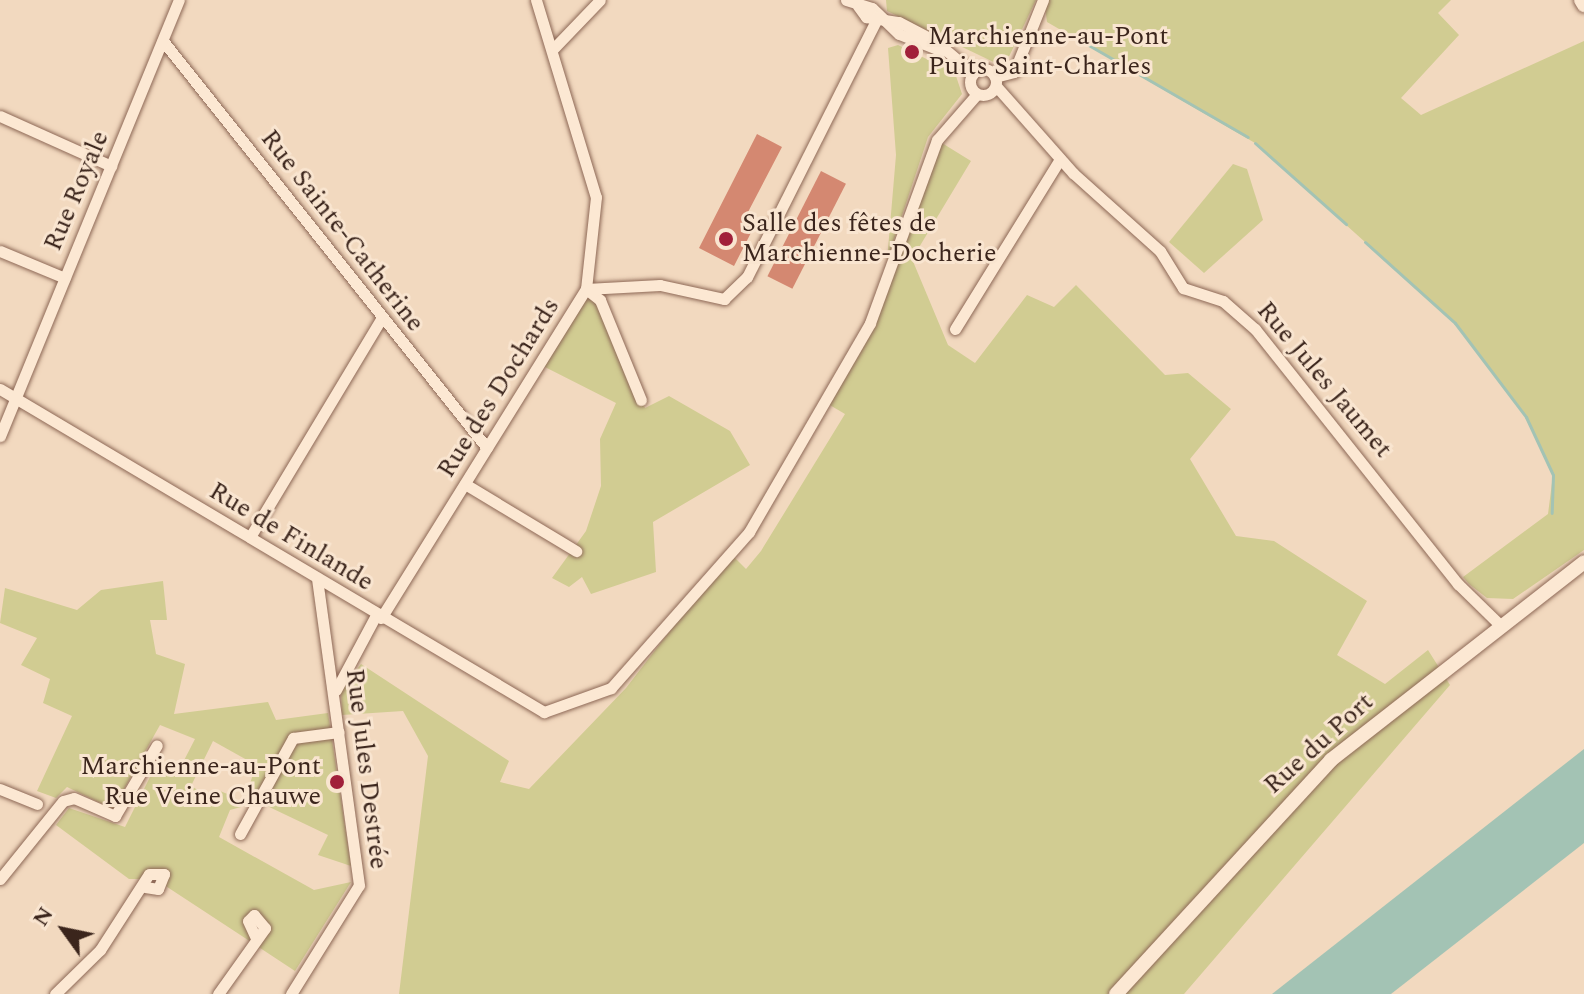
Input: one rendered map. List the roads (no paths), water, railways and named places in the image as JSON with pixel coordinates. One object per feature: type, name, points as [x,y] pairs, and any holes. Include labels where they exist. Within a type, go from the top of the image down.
[{"type":"main road","name":"Rue du Port","points":[[1116,994],[1331,760],[1584,562]]},
{"type":"street","name":"Rue Royale","points":[[0,436],[179,0]]},
{"type":"street","points":[[536,0],[596,197],[586,289],[600,300],[641,400]]},
{"type":"street","points":[[552,50],[600,0]]},
{"type":"street","points":[[852,3],[942,51],[973,73],[977,94],[1014,72],[1043,0]]},
{"type":"street","name":"Rue des Dochards","points":[[336,691],[379,617],[586,289],[660,285],[724,299],[747,277],[878,16]]},
{"type":"street","name":"Rue Sainte-Catherine","points":[[163,41],[487,448]]},
{"type":"street","points":[[973,73],[985,69],[996,81]]},
{"type":"street","name":"Rue Jules Jaumet","points":[[996,81],[1060,159],[1160,251],[1183,288],[1223,301],[1255,329],[1458,584],[1501,626]]},
{"type":"street","name":"Rue de Finlande","points":[[0,389],[379,617],[544,712],[611,688],[749,532],[870,323],[937,140],[977,94]]},
{"type":"street","points":[[0,116],[111,166]]},
{"type":"street","points":[[955,329],[1060,159]]},
{"type":"street","points":[[0,251],[65,278]]},
{"type":"street","points":[[250,537],[382,317]]},
{"type":"street","points":[[465,484],[576,551]]},
{"type":"street","name":"Rue Jules Destrée","points":[[291,994],[359,885],[336,691],[317,578]]},
{"type":"street","points":[[240,834],[293,738],[339,732]]},
{"type":"street","points":[[0,879],[63,801],[74,798],[115,816],[157,745]]},
{"type":"street","points":[[0,789],[37,804]]},
{"type":"street","points":[[55,994],[100,950],[145,887]]},
{"type":"street","points":[[218,994],[256,938]]},
{"type":"waterway","points":[[1085,43],[1248,137]]},
{"type":"waterway","points":[[1255,143],[1346,224]]},
{"type":"waterway","points":[[1365,242],[1455,323],[1526,417],[1553,475],[1552,513]]},
{"type":"place","name":"Marchienne-au-Pont Puits Saint-Charles","points":[[912,52]]},
{"type":"place","name":"Salle des fêtes de Marchienne-Docherie","points":[[726,239]]},
{"type":"place","name":"Marchienne-au-Pont Rue Veine Chauwe","points":[[337,782]]}]
